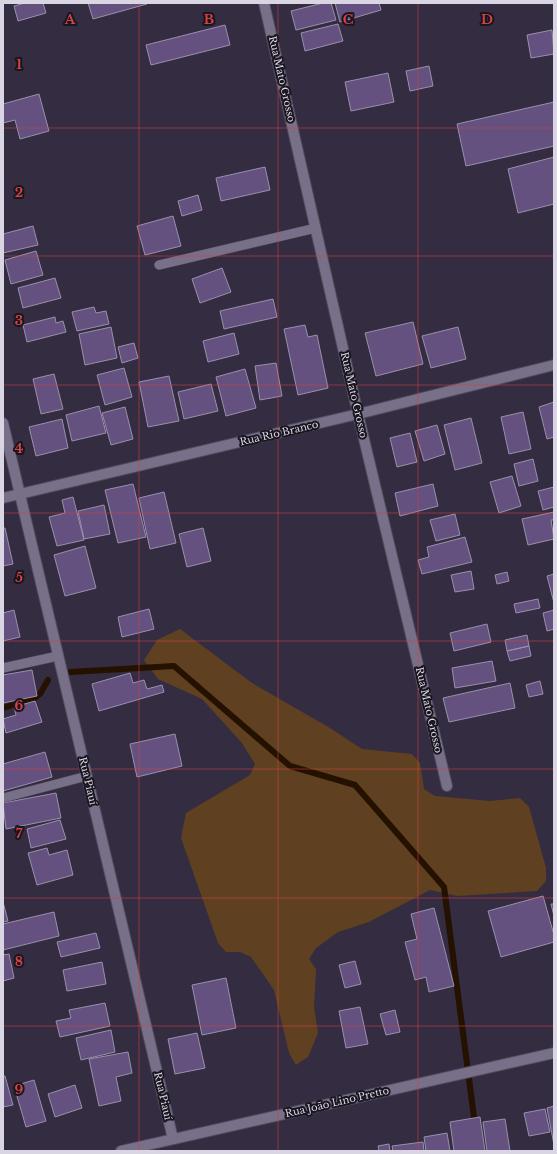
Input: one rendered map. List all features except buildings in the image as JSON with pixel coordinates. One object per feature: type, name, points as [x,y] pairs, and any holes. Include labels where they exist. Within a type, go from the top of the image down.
[{"type":"street","name":"Rua Mato Grosso","points":[[264,3],[358,414],[447,786]]},
{"type":"street","name":"Rua Rio Branco","points":[[3,498],[358,414],[554,365]]},
{"type":"street","name":"Rua Piauí","points":[[3,423],[173,1139]]},
{"type":"street","name":"Rua João Lino Pretto","points":[[121,1151],[153,1147],[173,1139],[554,1053]]},
{"type":"lane","points":[[159,265],[316,228]]},
{"type":"lane","points":[[3,668],[58,656]]},
{"type":"lane","points":[[3,798],[87,776]]},
{"type":"shaded area","points":[[180,629],[252,683],[330,728],[362,749],[412,754],[420,763],[424,789],[435,796],[490,801],[520,798],[529,807],[546,868],[546,881],[537,891],[457,896],[430,890],[369,922],[338,932],[316,948],[309,959],[316,969],[314,1007],[318,1033],[308,1057],[296,1065],[289,1053],[274,990],[251,957],[240,952],[226,952],[218,943],[181,838],[186,813],[250,775],[255,764],[242,743],[202,699],[158,679],[144,660],[157,640]]},
{"type":"waterway","points":[[70,672],[174,666],[290,766],[355,785],[444,887],[475,1125]]},
{"type":"waterway","points":[[3,708],[35,698],[40,694],[48,680]]}]
